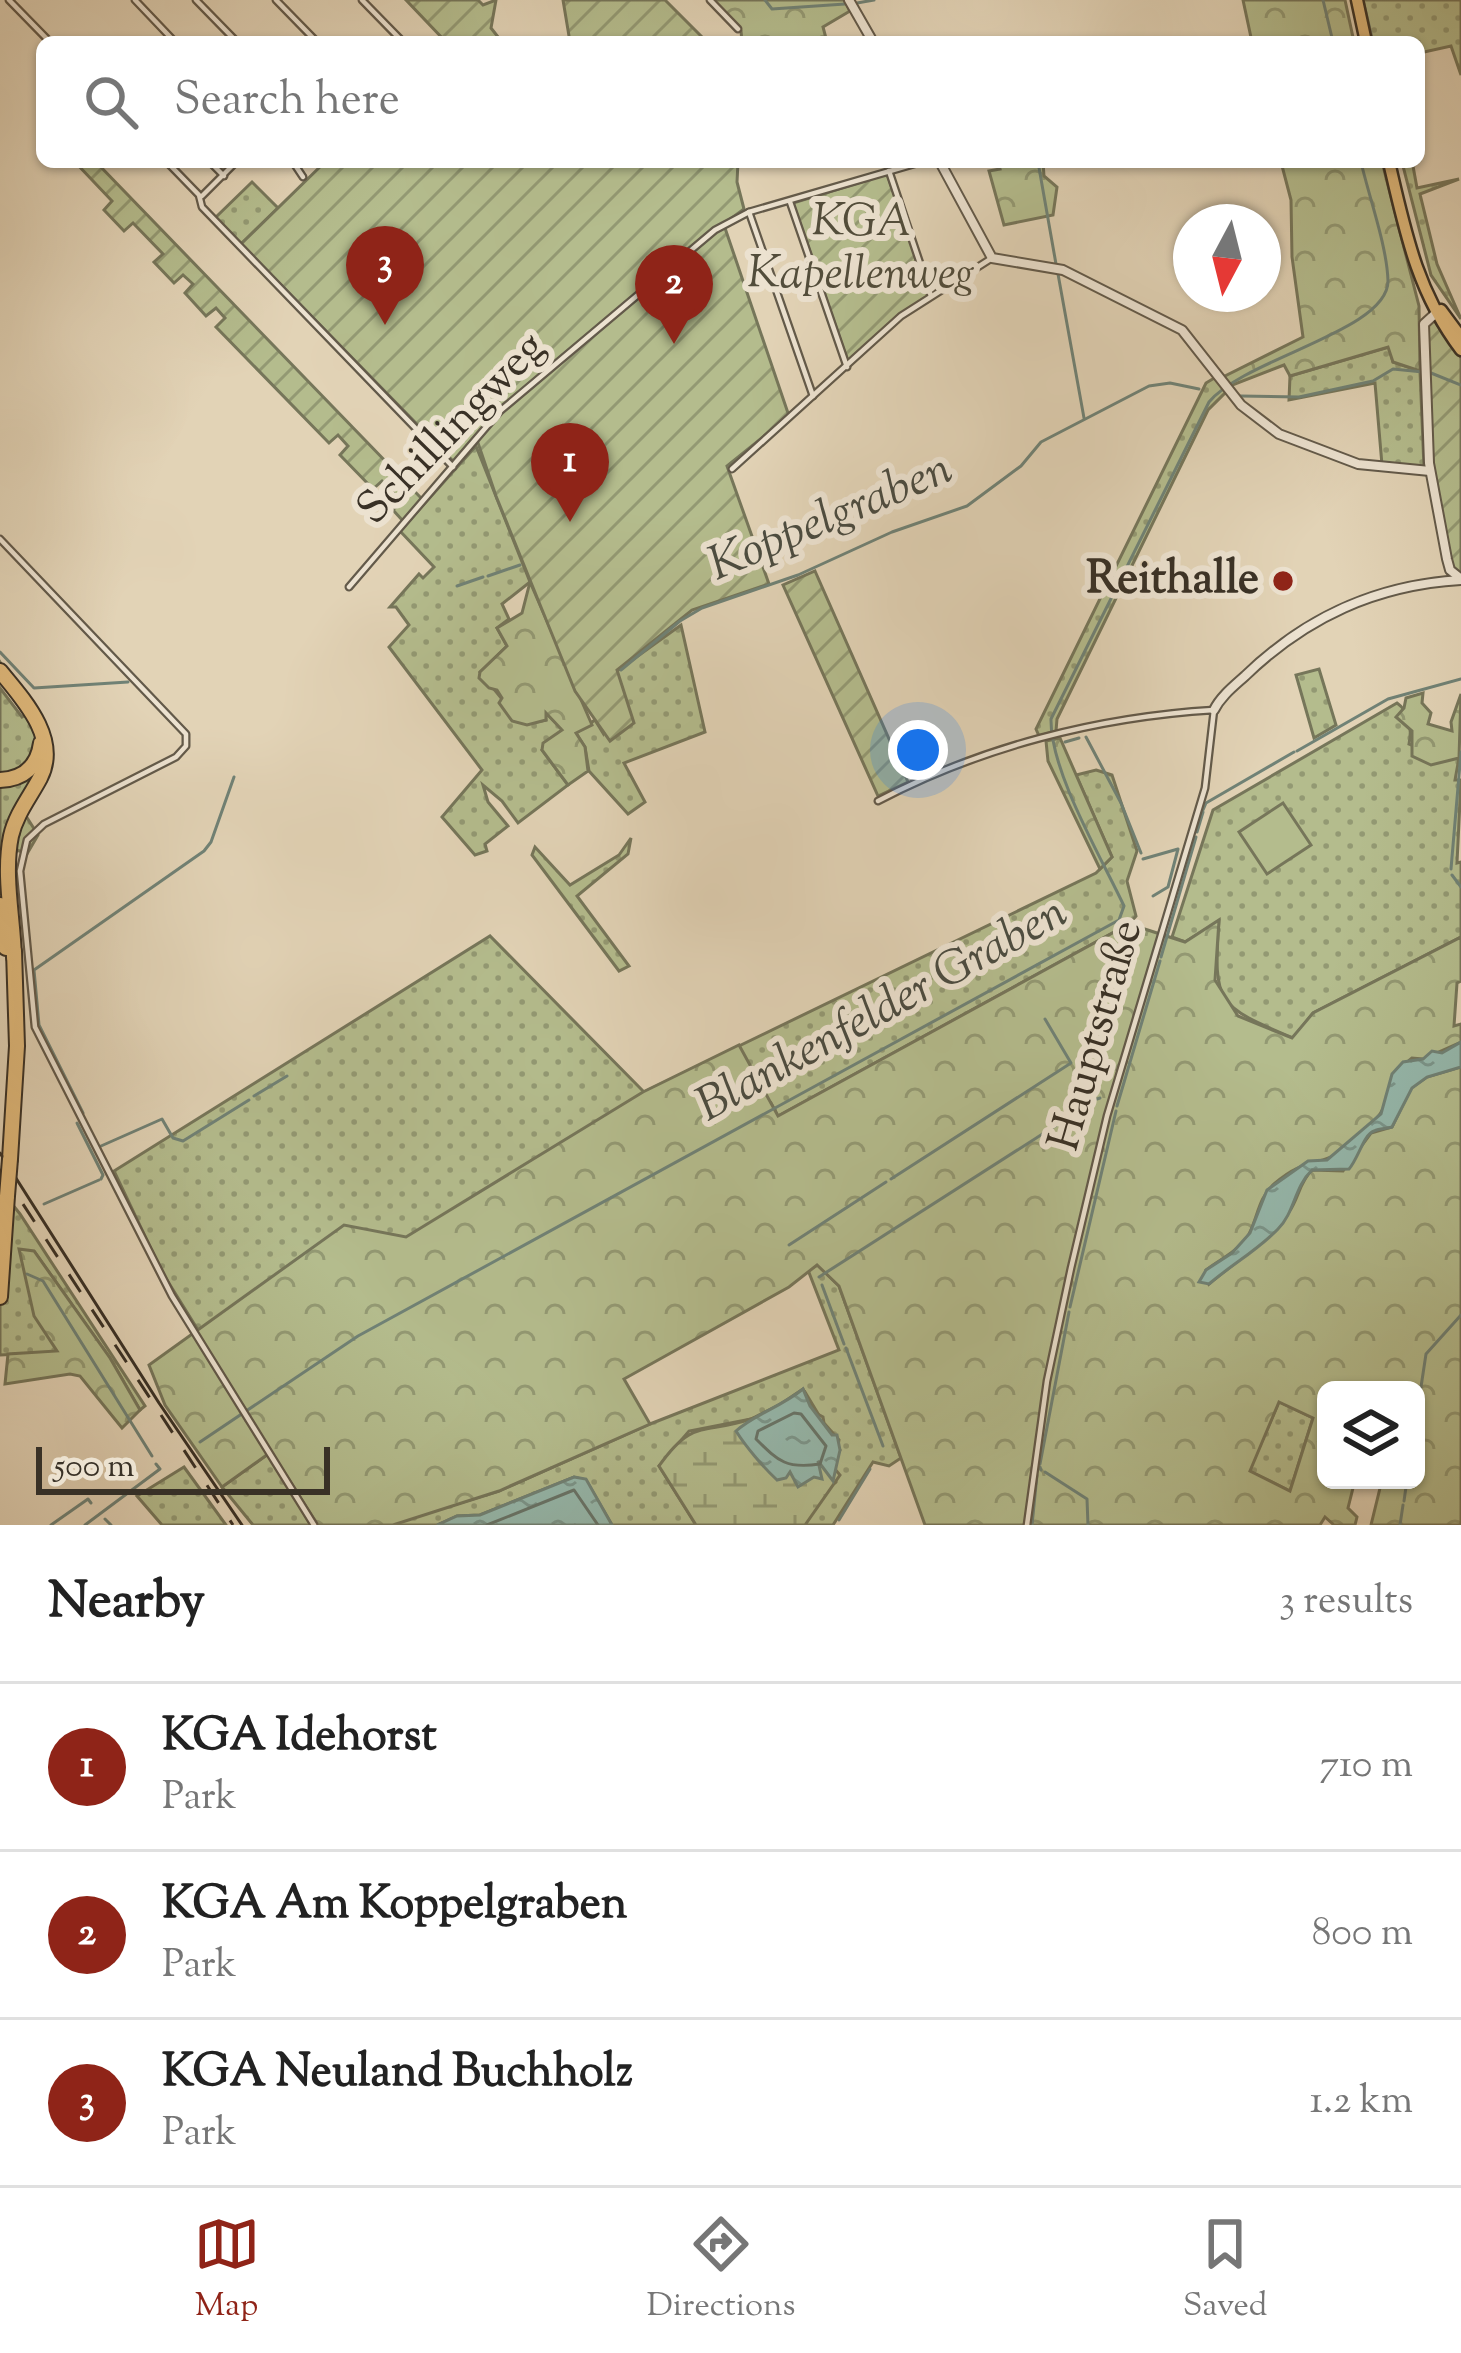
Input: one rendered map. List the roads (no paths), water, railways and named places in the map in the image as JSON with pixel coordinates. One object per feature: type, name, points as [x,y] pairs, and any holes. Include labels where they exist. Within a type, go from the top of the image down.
[{"type":"highway","points":[[0,671],[43,732],[47,755],[10,844],[17,1064],[3,1196],[0,1297]]},
{"type":"highway","points":[[0,780],[20,776],[36,762],[41,740],[35,721]]},
{"type":"highway","points":[[0,869],[14,957]]},
{"type":"highway","points":[[0,905],[10,1003],[8,1155]]},
{"type":"main road","points":[[1354,0],[1363,36]]},
{"type":"main road","points":[[1393,168],[1414,268],[1436,314],[1461,350]]},
{"type":"main road","points":[[1394,168],[1420,266],[1461,337]]},
{"type":"street","points":[[9,0],[44,36]]},
{"type":"street","points":[[135,0],[170,36]]},
{"type":"street","points":[[196,0],[231,36]]},
{"type":"street","points":[[276,0],[311,36]]},
{"type":"street","points":[[362,0],[397,36]]},
{"type":"street","points":[[710,0],[738,29]]},
{"type":"street","points":[[849,0],[870,36]]},
{"type":"street","points":[[173,168],[200,197],[202,206],[454,468]]},
{"type":"street","points":[[216,168],[224,176]]},
{"type":"street","points":[[200,197],[231,168]]},
{"type":"street","points":[[296,168],[303,177]]},
{"type":"street","name":"Schillingweg","points":[[349,586],[516,394],[715,230],[749,212],[900,168]]},
{"type":"street","points":[[943,168],[992,258]]},
{"type":"street","points":[[889,171],[932,296]]},
{"type":"street","points":[[790,202],[847,367]]},
{"type":"street","points":[[749,212],[813,397]]},
{"type":"street","points":[[732,469],[902,316],[992,258],[1063,271],[1182,330],[1240,405],[1280,434],[1361,465],[1430,471]]},
{"type":"street","points":[[1436,314],[1424,324],[1430,471],[1450,570],[1445,580]]},
{"type":"street","points":[[0,539],[182,728],[188,740],[176,757],[36,829],[22,856],[35,1027],[162,1278],[314,1525]]},
{"type":"street","points":[[1450,570],[1461,579]]},
{"type":"street","points":[[878,801],[953,765],[1045,736],[1214,710],[1259,662],[1314,620],[1367,599],[1461,579]]},
{"type":"street","name":"Hauptstraße","points":[[1027,1525],[1047,1381],[1106,1115],[1204,788],[1214,710]]},
{"type":"water","points":[[1461,1042],[1461,1067],[1427,1077],[1412,1088],[1392,1127],[1370,1133],[1349,1169],[1312,1170],[1278,1229],[1209,1284],[1199,1282],[1206,1270],[1232,1253],[1250,1233],[1267,1190],[1308,1161],[1327,1160],[1381,1114],[1392,1074],[1403,1062],[1423,1059],[1432,1051],[1442,1053]]},
{"type":"water","points":[[803,1389],[810,1406],[832,1435],[837,1435],[840,1450],[833,1481],[818,1461],[822,1479],[814,1477],[798,1487],[790,1472],[777,1480],[736,1431]]},
{"type":"water","points":[[574,1477],[586,1479],[612,1525],[437,1525],[457,1516],[480,1515]]},
{"type":"waterway","points":[[765,0],[772,9],[845,4]]},
{"type":"waterway","points":[[857,3],[874,0]]},
{"type":"waterway","name":"Blankenfelder Graben","points":[[1323,0],[1332,36]]},
{"type":"waterway","points":[[1363,0],[1372,36]]},
{"type":"waterway","points":[[1039,168],[1056,264]]},
{"type":"waterway","name":"Blankenfelder Graben","points":[[200,1442],[358,1336],[1119,920],[1124,906],[1068,788],[1051,719],[1209,402],[1252,372],[1341,330],[1382,299],[1387,267],[1363,168]]},
{"type":"waterway","points":[[1058,274],[1084,418]]},
{"type":"waterway","points":[[1240,396],[1299,397],[1373,381],[1393,369],[1423,372]]},
{"type":"waterway","points":[[1431,373],[1461,385]]},
{"type":"waterway","name":"Koppelgraben","points":[[621,670],[702,608],[798,575],[892,532],[967,506],[1021,466],[1041,442],[1149,386],[1170,383],[1199,389]]},
{"type":"waterway","points":[[488,576],[520,565]]},
{"type":"waterway","points":[[457,586],[483,577]]},
{"type":"waterway","points":[[0,652],[34,688],[128,682]]},
{"type":"waterway","points":[[1297,751],[1388,699],[1461,679]]},
{"type":"waterway","points":[[1086,737],[1141,853]]},
{"type":"waterway","points":[[1065,742],[1079,738]]},
{"type":"waterway","points":[[1203,810],[1206,803],[1294,752]]},
{"type":"waterway","points":[[1451,869],[1461,752]]},
{"type":"waterway","points":[[83,1113],[39,1025],[34,970],[204,851],[234,777]]},
{"type":"waterway","points":[[1197,832],[1203,812]]},
{"type":"waterway","points":[[1161,957],[1196,837]]},
{"type":"waterway","points":[[1143,859],[1178,849],[1168,887],[1153,896]]},
{"type":"waterway","points":[[1452,875],[1461,887]]},
{"type":"waterway","points":[[1117,1106],[1160,961]]},
{"type":"waterway","points":[[891,1179],[1071,1063],[1045,1019]]},
{"type":"waterway","points":[[254,1096],[287,1076]]},
{"type":"waterway","points":[[101,1146],[162,1119],[173,1138],[183,1141],[249,1100]]},
{"type":"waterway","points":[[819,1277],[1094,1101]]},
{"type":"waterway","points":[[1070,1307],[1116,1111]]},
{"type":"waterway","points":[[77,1123],[101,1179]]},
{"type":"waterway","points":[[44,1204],[99,1180]]},
{"type":"waterway","points":[[789,1245],[886,1182]]},
{"type":"waterway","points":[[27,1274],[43,1281],[152,1456]]},
{"type":"waterway","points":[[822,1285],[844,1344]]},
{"type":"waterway","points":[[1040,1464],[1069,1312]]},
{"type":"waterway","points":[[1422,1381],[1426,1354],[1461,1315]]},
{"type":"waterway","points":[[846,1348],[883,1446]]},
{"type":"waterway","name":"Blankenfelder Graben","points":[[85,1525],[160,1469],[156,1464]]},
{"type":"waterway","points":[[839,1520],[870,1469]]},
{"type":"waterway","points":[[1045,1472],[1087,1499],[1088,1525]]},
{"type":"waterway","points":[[1032,1525],[1037,1475]]},
{"type":"waterway","points":[[1404,1501],[1406,1489]]},
{"type":"waterway","points":[[51,1525],[88,1499],[91,1503]]},
{"type":"waterway","points":[[1400,1525],[1403,1505]]},
{"type":"waterway","points":[[105,1519],[111,1525]]},
{"type":"tram line","points":[[0,1153],[242,1525]]},
{"type":"railway","points":[[0,1169],[233,1525]]},
{"type":"place","name":"KGA Neuland Buchholz","points":[[385,325]]},
{"type":"place","name":"KGA Am Koppelgraben","points":[[674,344]]},
{"type":"place","name":"KGA Idehorst","points":[[570,522]]},
{"type":"place","name":"Reithalle","points":[[1283,581]]},
{"type":"park label","name":"KGA Kapellenweg","points":[[861,250]]}]
